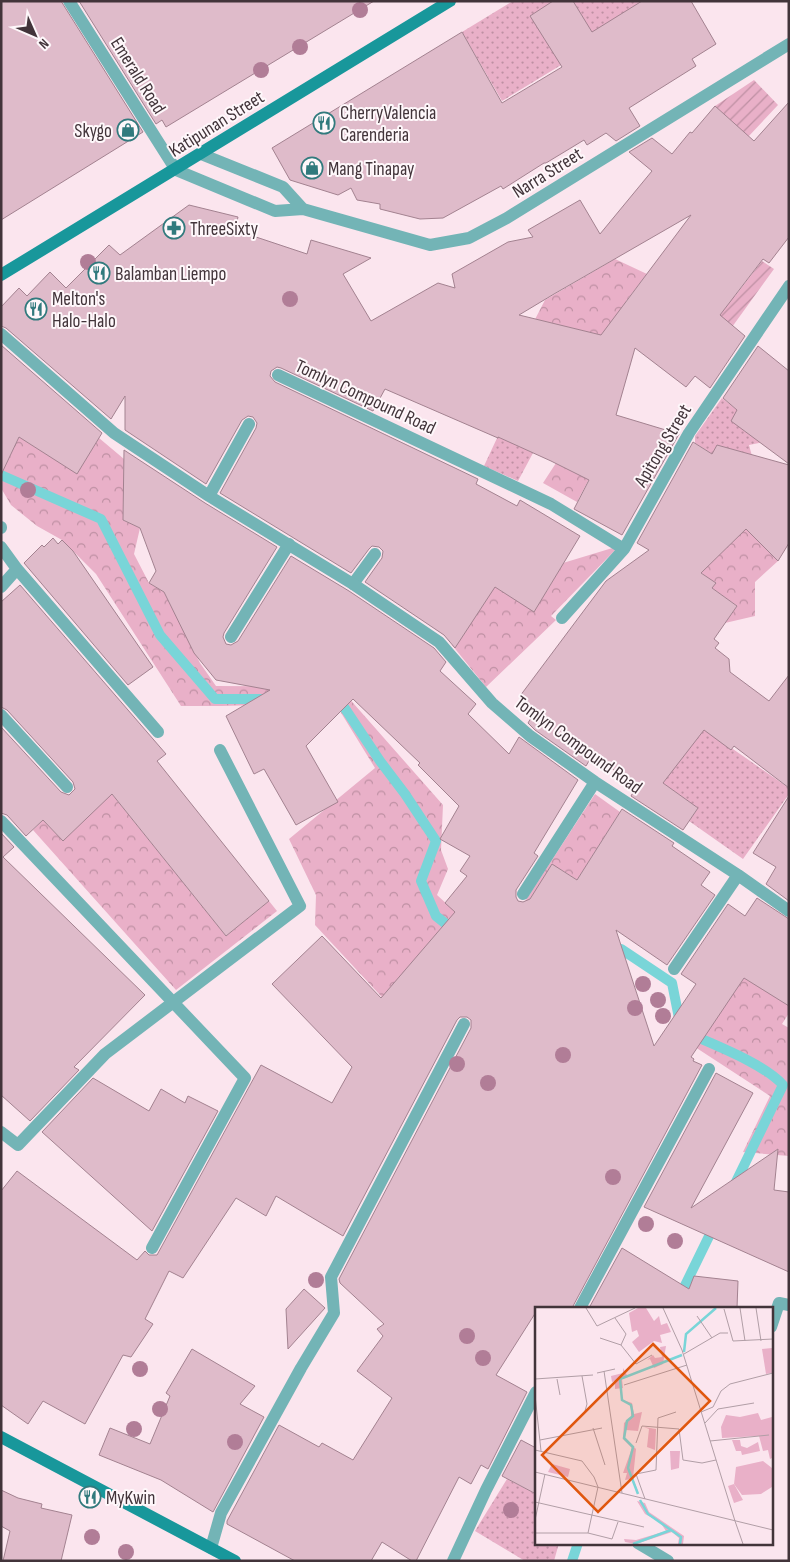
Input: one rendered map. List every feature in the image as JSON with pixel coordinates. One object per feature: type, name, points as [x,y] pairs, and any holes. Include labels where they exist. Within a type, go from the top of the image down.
[{"type":"main road","name":"Katipunan Street","points":[[1,275],[176,170],[450,1]]},
{"type":"main road","points":[[1,1437],[234,1561]]},
{"type":"street","name":"Emerald Road","points":[[69,1],[176,170]]},
{"type":"street","name":"Narra Street","points":[[176,170],[275,211],[303,208],[430,245],[469,238],[507,218],[789,44]]},
{"type":"street","points":[[201,154],[283,187],[303,208]]},
{"type":"street","name":"Apitong Street","points":[[562,618],[624,549],[689,433],[789,286]]},
{"type":"street","name":"Tomlyn Compound Road","points":[[1,334],[114,433],[209,496],[353,584],[439,642],[492,703],[530,736],[595,782],[738,875],[789,911]]},
{"type":"street","name":"Tomlyn Compound Road","points":[[278,375],[551,504],[624,549]]},
{"type":"street","points":[[209,496],[249,424]]},
{"type":"street","points":[[231,637],[289,544]]},
{"type":"street","points":[[1,548],[158,732]]},
{"type":"street","points":[[353,584],[375,554]]},
{"type":"street","points":[[1,588],[17,569]]},
{"type":"street","points":[[1,716],[67,788]]},
{"type":"street","points":[[1,1132],[18,1145],[105,1054],[300,906],[220,750]]},
{"type":"street","points":[[523,894],[595,782]]},
{"type":"street","points":[[1,821],[245,1078],[152,1248]]},
{"type":"street","points":[[674,970],[738,875]]},
{"type":"street","points":[[212,1548],[221,1513],[301,1368],[334,1313],[332,1277],[464,1024]]},
{"type":"street","points":[[581,1307],[709,1068]]},
{"type":"street","points":[[772,1324],[779,1303],[789,1305]]},
{"type":"street","points":[[453,1561],[486,1490],[535,1394]]},
{"type":"street","points":[[640,1544],[668,1561]]},
{"type":"green space","points":[[513,1],[658,1],[635,6],[570,46],[576,56],[502,101],[462,32]]},
{"type":"green space","points":[[754,80],[778,105],[748,137],[715,106]]},
{"type":"green space","points":[[615,259],[647,274],[626,301],[645,315],[624,341],[567,327],[560,354],[529,331],[545,300]]},
{"type":"green space","points":[[762,261],[774,269],[727,334],[705,274],[735,296]]},
{"type":"green space","points":[[722,398],[775,440],[749,445],[755,467],[712,454],[695,443],[695,436]]},
{"type":"green space","points":[[33,407],[45,413],[27,442],[77,473],[99,438],[124,459],[123,520],[140,528],[134,554],[149,583],[164,592],[200,663],[216,686],[339,687],[443,805],[441,850],[448,869],[437,895],[519,970],[392,1008],[315,925],[316,895],[289,839],[375,768],[335,703],[181,706],[96,574],[62,540],[37,526],[11,505],[1,488],[1,459],[7,462]]},
{"type":"green space","points":[[498,436],[521,445],[533,453],[518,481],[484,466]]},
{"type":"green space","points":[[556,463],[589,479],[577,502],[543,483]]},
{"type":"green space","points":[[727,510],[778,561],[755,582],[755,616],[725,623],[737,606],[712,588],[715,583],[692,566]]},
{"type":"green space","points":[[619,546],[551,616],[556,620],[486,687],[452,645],[461,638],[494,586],[528,581],[547,591],[563,563]]},
{"type":"green space","points":[[681,713],[789,788],[789,794],[743,859],[689,821],[698,808],[663,783]]},
{"type":"green space","points":[[111,793],[226,936],[269,901],[277,911],[176,990],[33,830],[43,820],[63,841]]},
{"type":"green space","points":[[595,794],[620,812],[577,880],[560,869],[532,914],[522,906]]},
{"type":"green space","points":[[744,978],[789,1004],[789,1013],[782,1024],[789,1028],[789,1156],[743,1152],[770,1096],[695,1047]]},
{"type":"green space","points":[[507,1479],[535,1493],[535,1544],[559,1544],[554,1561],[525,1561],[475,1531]]},
{"type":"building","points":[[1,1],[61,1],[143,132],[1,220]]},
{"type":"building","points":[[79,1],[374,1],[166,127],[162,120],[156,124]]},
{"type":"building","points":[[553,1],[573,1],[592,32],[642,1],[691,1],[716,44],[692,59],[696,66],[629,108],[640,126],[616,141],[606,133],[587,145],[584,140],[503,189],[501,186],[443,218],[420,219],[380,209],[380,204],[357,200],[351,188],[338,195],[290,180],[272,148],[462,32],[502,103],[562,67],[530,16]]},
{"type":"building","points":[[789,102],[789,237],[769,263],[763,259],[720,315],[745,336],[710,388],[695,376],[686,387],[635,348],[616,415],[679,434],[622,535],[574,509],[589,480],[551,461],[385,389],[373,411],[281,368],[277,367],[271,371],[270,376],[275,382],[478,479],[476,484],[517,506],[520,500],[580,536],[534,612],[495,587],[455,648],[444,635],[365,582],[382,558],[383,551],[379,547],[372,546],[351,573],[220,493],[256,428],[257,423],[253,417],[248,416],[242,420],[206,484],[125,430],[125,396],[111,419],[6,328],[1,326],[1,307],[19,288],[27,296],[50,272],[66,288],[109,245],[120,255],[189,205],[238,217],[235,230],[307,254],[311,240],[371,258],[343,274],[371,321],[438,283],[455,288],[452,274],[508,242],[533,237],[528,230],[580,200],[600,234],[652,171],[629,152],[652,138],[672,154],[715,106],[754,141]],"holes":[[[691,215],[601,335],[519,315]]]},
{"type":"building","points":[[1,345],[102,433],[77,474],[19,437],[1,475]]},
{"type":"building","points":[[758,346],[789,371],[789,464],[731,421],[737,410],[723,398]]},
{"type":"building","points":[[693,442],[712,454],[717,445],[789,465],[789,543],[778,561],[746,529],[701,573],[716,583],[712,588],[737,606],[714,639],[719,643],[715,648],[729,659],[730,672],[769,701],[789,675],[789,788],[734,746],[731,750],[704,730],[663,783],[698,808],[683,830],[631,796],[636,787],[593,754],[586,766],[535,730],[528,723],[535,711],[520,696],[606,581],[649,550],[637,543]]},
{"type":"building","points":[[124,450],[277,547],[224,633],[223,637],[226,644],[231,645],[238,641],[291,556],[349,591],[434,648],[446,662],[440,671],[476,704],[468,714],[509,754],[519,737],[578,780],[534,853],[538,856],[516,890],[518,901],[523,902],[530,899],[552,864],[577,880],[622,809],[674,843],[672,846],[710,872],[701,885],[715,895],[667,965],[616,930],[654,1046],[696,984],[681,974],[728,904],[745,916],[757,898],[789,919],[789,1006],[744,978],[691,1057],[694,1059],[693,1061],[702,1065],[573,1307],[535,1307],[535,1314],[496,1375],[527,1392],[488,1469],[481,1465],[471,1484],[459,1477],[416,1561],[412,1561],[382,1542],[371,1561],[295,1561],[227,1524],[227,1521],[279,1425],[319,1447],[322,1443],[353,1460],[392,1398],[357,1371],[383,1336],[377,1329],[384,1324],[340,1283],[339,1279],[471,1028],[471,1020],[467,1017],[460,1017],[457,1020],[343,1236],[276,1196],[266,1216],[236,1198],[183,1278],[169,1271],[145,1319],[153,1324],[131,1357],[123,1355],[85,1424],[43,1401],[28,1424],[1,1405],[1,1191],[17,1171],[137,1260],[145,1251],[149,1255],[157,1255],[261,1065],[332,1103],[352,1067],[272,984],[322,936],[381,998],[455,912],[445,903],[467,876],[460,871],[470,856],[440,839],[459,806],[418,765],[420,763],[353,699],[306,746],[338,802],[296,825],[264,769],[254,774],[226,716],[270,690],[216,680],[194,653],[164,592],[149,583],[156,571],[140,528],[123,520]]},
{"type":"building","points":[[53,538],[58,544],[62,540],[73,551],[153,667],[128,685],[24,563],[42,545],[44,547]]},
{"type":"building","points":[[20,585],[166,754],[157,761],[269,901],[226,936],[112,794],[63,841],[43,820],[26,836],[7,815],[1,813],[1,727],[61,792],[69,795],[75,789],[73,782],[7,710],[1,707],[1,602]]},
{"type":"building","points":[[789,796],[789,901],[766,884],[776,867],[753,853]]},
{"type":"building","points":[[1,833],[14,847],[3,857],[145,995],[74,1067],[79,1070],[30,1121],[1,1095]]},
{"type":"building","points":[[716,1073],[753,1093],[691,1208],[778,1149],[774,1190],[789,1192],[789,1272],[644,1207]]},
{"type":"building","points":[[93,1078],[149,1111],[161,1089],[185,1103],[188,1096],[218,1111],[152,1231],[42,1132]]},
{"type":"building","points":[[622,1248],[689,1289],[694,1276],[738,1281],[737,1307],[590,1307]]},
{"type":"building","points":[[304,1289],[325,1308],[288,1349],[286,1309]]},
{"type":"building","points":[[192,1349],[255,1386],[240,1404],[264,1417],[213,1512],[161,1480],[99,1455],[110,1428],[150,1444],[170,1396],[166,1393]]},
{"type":"building","points":[[521,1440],[535,1447],[535,1493],[502,1476]]},
{"type":"building","points":[[1,1490],[18,1498],[42,1504],[41,1508],[72,1515],[61,1561],[3,1561],[10,1531],[1,1526]]},
{"type":"waterway","points":[[1,475],[101,519],[160,635],[215,699],[268,699]]},
{"type":"waterway","points":[[338,698],[436,841],[421,881],[436,916],[456,932]]},
{"type":"waterway","points":[[611,952],[621,949],[672,983],[680,1023]]},
{"type":"waterway","points":[[690,1034],[752,1063],[775,1077],[783,1085],[733,1188]]},
{"type":"waterway","points":[[674,1307],[714,1226]]},
{"type":"waterway","points":[[572,1561],[578,1544]]},
{"type":"place","name":"CherryValencia Carenderia","points":[[324,123]]},
{"type":"place","name":"Skygo","points":[[128,130]]},
{"type":"place","name":"Mang Tinapay","points":[[312,168]]},
{"type":"place","name":"ThreeSixty","points":[[174,228]]},
{"type":"place","name":"Balamban Liempo","points":[[99,273]]},
{"type":"place","name":"Melton's Halo-Halo","points":[[36,309]]},
{"type":"place","name":"MyKwin","points":[[90,1497]]}]
